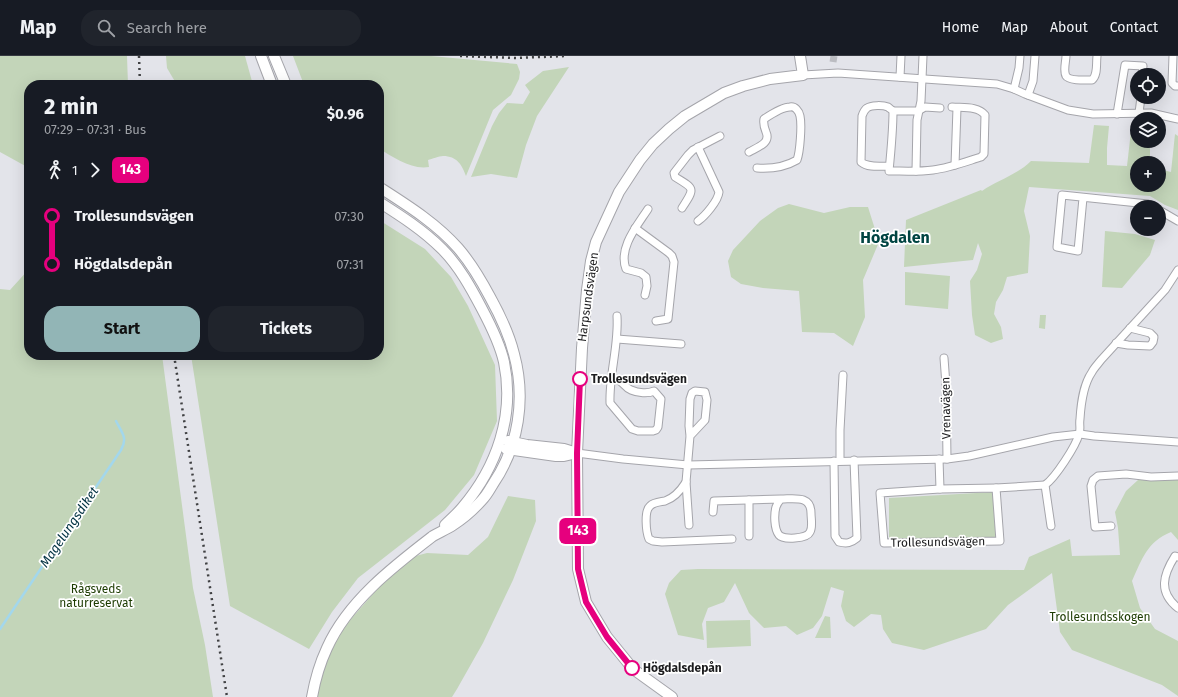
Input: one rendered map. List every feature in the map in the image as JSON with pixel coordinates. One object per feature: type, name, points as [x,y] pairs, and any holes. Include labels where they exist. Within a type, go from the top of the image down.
[{"type":"main road","points":[[261,56],[270,80]]},
{"type":"main road","points":[[274,56],[284,80]]},
{"type":"main road","points":[[800,56],[803,75]]},
{"type":"main road","name":"Harpsundsvägen","points":[[672,697],[633,669],[607,637],[586,602],[578,569],[577,453],[582,348],[591,261],[596,242],[619,192],[653,144],[685,116],[724,93],[770,79],[803,75]]},
{"type":"main road","points":[[384,190],[432,223],[458,248],[475,270],[511,341],[519,376],[520,390],[517,429],[507,460],[484,498],[468,515],[453,526],[437,534]]},
{"type":"main road","points":[[312,697],[320,663],[327,646],[349,612],[384,576],[437,534],[462,509],[484,478],[500,443],[506,421],[507,379],[500,347],[483,311],[460,270],[442,249],[414,225],[384,205]]},
{"type":"main road","points":[[500,443],[556,452],[564,449],[577,453]]},
{"type":"street","points":[[900,77],[901,56]]},
{"type":"street","points":[[916,171],[916,120],[921,101],[923,56]]},
{"type":"street","points":[[1014,89],[1020,56]]},
{"type":"street","points":[[1028,95],[1033,81],[1036,56]]},
{"type":"street","points":[[1066,56],[1066,77],[1070,79],[1092,80],[1096,74],[1097,56]]},
{"type":"street","points":[[1173,56],[1172,82],[1175,86],[1178,86]]},
{"type":"street","points":[[1118,114],[1125,65],[1143,66],[1143,68]]},
{"type":"street","name":"Harpsundsvägen","points":[[803,75],[838,73],[997,84],[1068,110],[1093,114],[1130,113]]},
{"type":"street","points":[[889,166],[872,166],[860,162],[863,111],[871,106],[884,106],[893,111],[918,111],[925,107],[940,108]]},
{"type":"street","points":[[749,152],[766,142],[768,139],[764,126],[764,118],[790,107],[795,108],[799,112],[800,137],[799,156],[797,160],[782,167],[757,168]]},
{"type":"street","points":[[893,111],[889,171],[933,170],[955,165],[981,157],[985,150],[985,115],[982,112],[976,109],[955,108],[955,165]]},
{"type":"street","name":"Harpsundsvägen","points":[[1166,116],[1178,119]]},
{"type":"street","points":[[682,208],[691,194],[692,189],[675,177],[674,173],[688,155],[698,146],[720,136]]},
{"type":"street","points":[[698,146],[719,192],[718,197],[704,216],[698,221]]},
{"type":"street","points":[[1083,198],[1078,250],[1057,247],[1062,195],[1130,202]]},
{"type":"street","points":[[645,295],[647,286],[646,277],[641,273],[626,269],[624,265],[626,244],[648,209]]},
{"type":"street","points":[[1166,214],[1178,221]]},
{"type":"street","points":[[635,228],[672,256],[674,262],[668,319],[656,321]]},
{"type":"street","points":[[1051,526],[1045,485],[1050,481],[1062,465],[1080,434],[1079,421],[1087,381],[1092,372],[1116,343],[1165,290],[1178,270]]},
{"type":"street","points":[[612,378],[617,378],[631,390],[649,393],[654,391],[660,399],[660,420],[656,430],[638,431],[632,429],[610,402],[612,378],[617,339],[617,316]]},
{"type":"street","points":[[1116,343],[1150,346],[1153,342],[1154,337],[1150,333],[1130,328]]},
{"type":"street","points":[[617,339],[681,344]]},
{"type":"street","name":"Vrenavägen","points":[[944,358],[947,459]]},
{"type":"street","points":[[843,375],[837,460],[835,536],[839,542],[846,544],[853,542],[857,538],[854,460]]},
{"type":"street","points":[[689,525],[686,482],[690,436],[689,426],[691,394],[695,392],[705,392],[707,400],[705,420],[690,436]]},
{"type":"street","points":[[577,453],[622,459],[688,464],[947,459],[969,456],[1053,437],[1080,434],[1178,442]]},
{"type":"street","points":[[939,459],[940,489]]},
{"type":"street","points":[[1111,526],[1095,527],[1091,486],[1093,480],[1098,476],[1126,474],[1151,477],[1178,476]]},
{"type":"street","points":[[686,482],[682,489],[670,499],[653,503],[647,509],[646,517],[649,540],[662,542],[732,539]]},
{"type":"street","name":"Trollesundsvägen","points":[[996,488],[1000,542],[884,543],[880,493],[1045,485]]},
{"type":"street","points":[[713,512],[714,501],[780,499],[803,499],[808,502],[811,508],[811,531],[808,535],[788,538],[782,537],[778,534],[776,530],[775,517],[776,506],[780,499]]},
{"type":"street","points":[[749,500],[749,536]]},
{"type":"street","points":[[1178,557],[1175,556],[1167,569],[1164,584],[1167,594],[1178,608]]},
{"type":"green space","points":[[0,56],[127,56],[128,80],[24,80],[24,165],[0,152]]},
{"type":"green space","points":[[166,56],[245,56],[252,80],[174,80],[167,68]]},
{"type":"green space","points":[[293,56],[431,56],[517,64],[520,72],[519,79],[511,95],[493,110],[466,176],[461,165],[455,159],[448,156],[441,156],[428,160],[429,167],[416,167],[409,165],[384,152],[384,80],[302,80]]},
{"type":"green space","points":[[569,67],[537,116],[526,145],[517,178],[491,174],[471,177],[492,126],[499,113],[507,103],[523,104],[530,92],[525,85],[543,71]]},
{"type":"green space","points":[[1094,125],[1109,126],[1107,165],[1127,166],[1130,140],[1130,148],[1150,148],[1150,156],[1130,156],[1130,192],[1166,192],[1166,171],[1171,172],[1175,134],[1178,136],[1178,210],[1166,205],[1166,200],[1157,200],[1150,196],[1029,187],[1024,211],[1030,236],[1028,273],[1007,277],[1003,290],[996,302],[994,314],[1001,327],[1003,339],[991,343],[975,335],[970,281],[977,270],[982,254],[978,243],[973,260],[904,267],[906,220],[981,190],[982,191],[1014,174],[1031,161],[1089,163]]},
{"type":"green space","points":[[789,204],[824,213],[850,207],[868,207],[879,242],[863,280],[865,317],[853,346],[834,333],[802,332],[799,291],[763,288],[741,284],[731,277],[728,261],[733,250],[760,221],[778,208]]},
{"type":"green space","points":[[384,223],[425,249],[451,277],[468,306],[495,365],[497,421],[474,475],[445,510],[358,578],[332,612],[309,649],[230,606],[192,360],[384,360]]},
{"type":"green space","points":[[1105,231],[1130,234],[1130,236],[1142,236],[1155,240],[1150,255],[1122,288],[1102,287]]},
{"type":"green space","points":[[905,272],[950,276],[948,309],[905,305]]},
{"type":"green space","name":"Rågsveds naturreservat","points":[[24,275],[24,360],[163,360],[193,588],[205,645],[213,697],[0,697],[0,289],[10,290]]},
{"type":"green space","points":[[1040,315],[1046,315],[1045,329],[1039,328]]},
{"type":"green space","name":"Trollesundsskogen","points":[[1167,478],[1178,479],[1178,540],[1171,532],[1156,541],[1146,552],[1132,581],[1140,608],[1155,629],[1178,641],[1178,696],[1162,685],[1072,650],[1060,632],[1052,573],[1008,605],[986,629],[924,650],[892,643],[883,629],[881,615],[871,614],[854,627],[846,621],[841,606],[844,591],[831,587],[822,616],[813,628],[797,635],[786,626],[764,628],[749,613],[735,583],[724,602],[708,608],[702,624],[704,640],[678,635],[665,594],[669,583],[681,570],[1024,570],[1029,557],[1070,539],[1072,556],[1120,555],[1115,512],[1126,491],[1138,480]]},
{"type":"green space","points":[[994,492],[998,540],[889,539],[889,498]]},
{"type":"green space","points":[[508,496],[535,500],[536,521],[513,580],[483,643],[452,697],[315,697],[326,659],[343,628],[387,578],[408,558],[427,553],[468,555],[488,537]]},
{"type":"green space","points":[[825,616],[830,617],[831,638],[815,638]]},
{"type":"green space","points":[[750,620],[751,646],[707,648],[706,621]]},
{"type":"waterway","name":"Magelungsdiket","points":[[0,629],[121,450],[124,439],[116,421]]},
{"type":"tunnel","points":[[833,62],[834,56]]},
{"type":"railway","points":[[139,56],[140,80]]},
{"type":"railway","points":[[460,56],[516,58],[566,56]]},
{"type":"railway","points":[[175,360],[227,697]]},
{"type":"bus line","name":"143","points":[[580,379],[577,453],[578,569],[586,602],[607,637],[632,668]]},
{"type":"place","name":"Trollesundsvägen","points":[[580,379]]},
{"type":"place","name":"Högdalsdepån","points":[[632,668]]},
{"type":"district","name":"Högdalen","points":[[895,237]]}]
